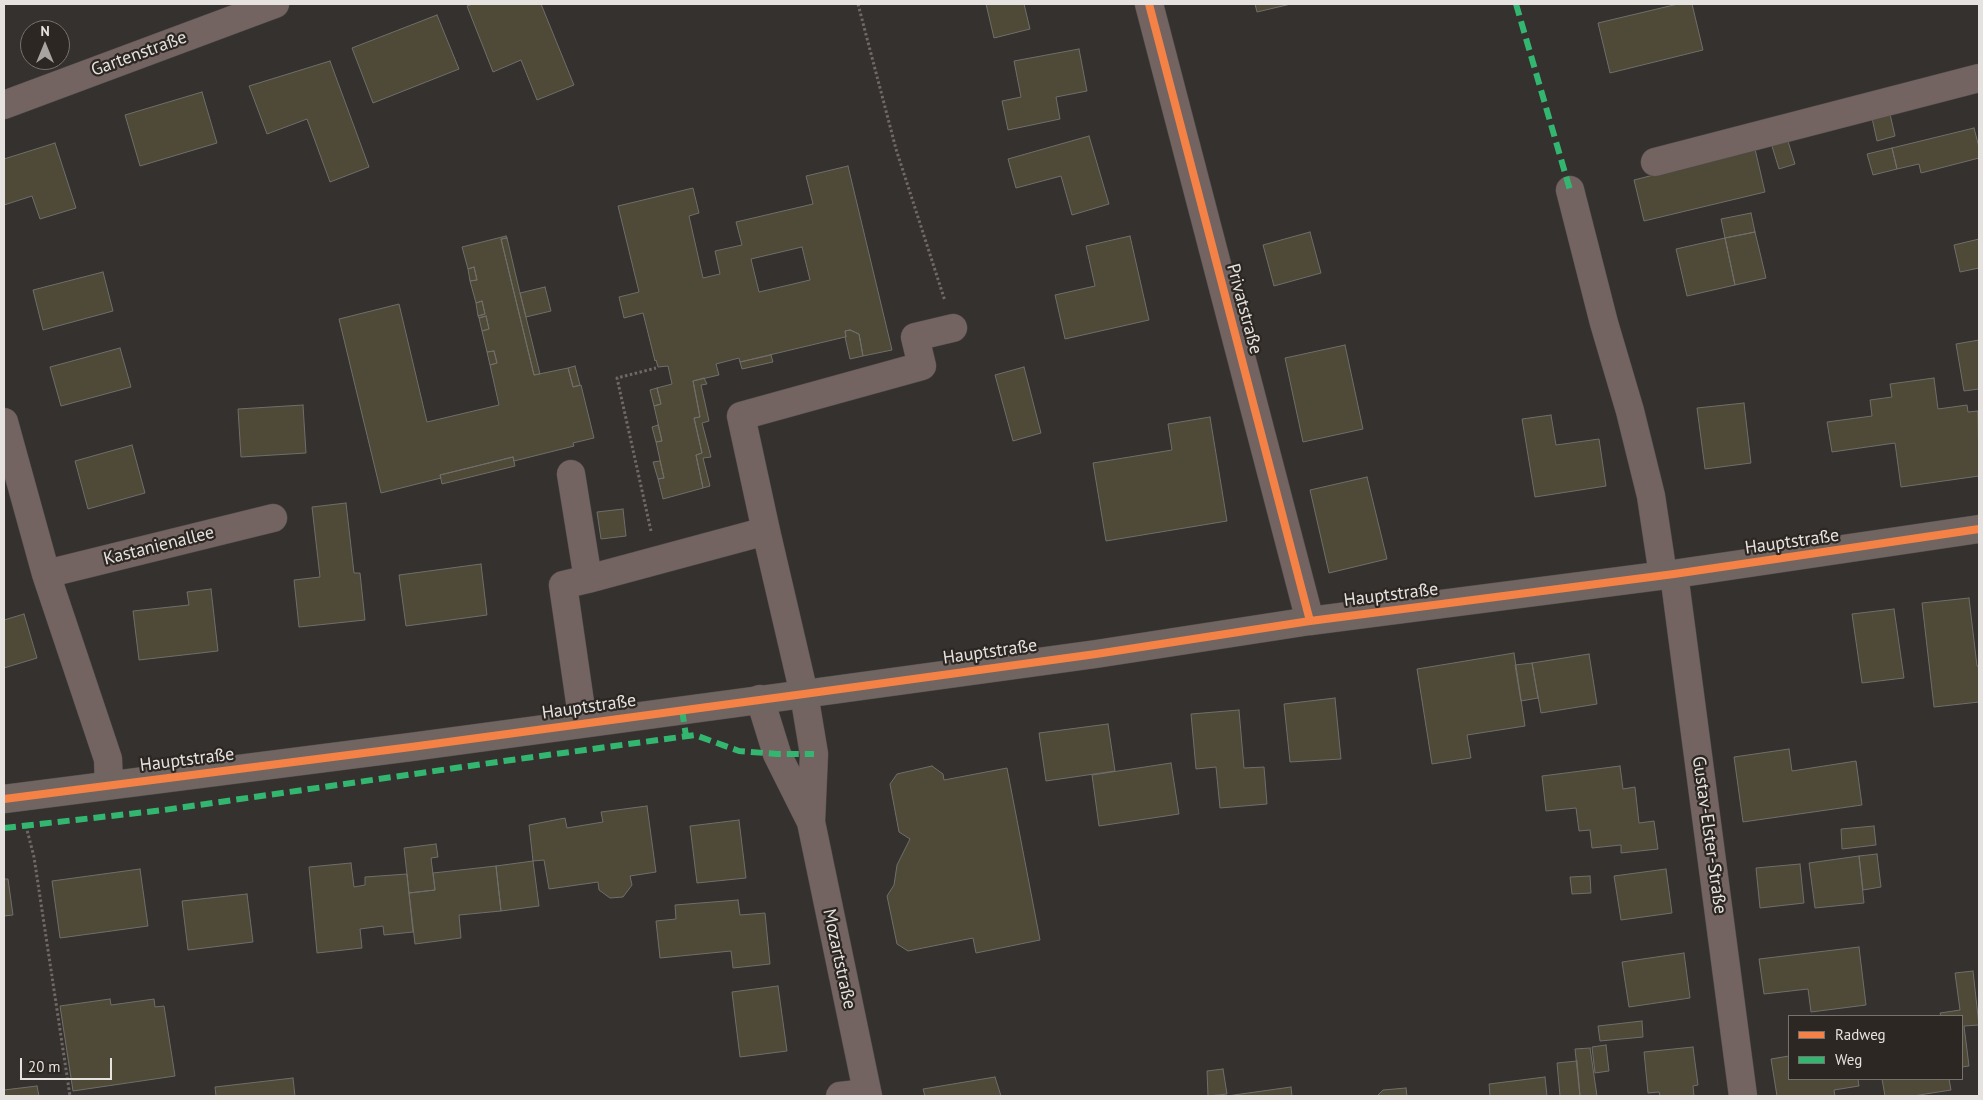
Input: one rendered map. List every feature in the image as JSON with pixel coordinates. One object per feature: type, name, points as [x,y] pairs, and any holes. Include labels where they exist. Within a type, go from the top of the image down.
[{"type":"main road","name":"Hauptstraße","points":[[11,798],[804,694],[1096,654],[1310,621],[1668,574],[1979,529]]},
{"type":"street","name":"Gartenstraße","points":[[4,105],[275,4]]},
{"type":"street","name":"Privatstraße","points":[[1149,4],[1310,621]]},
{"type":"street","points":[[1654,162],[1979,78]]},
{"type":"street","name":"Gustav-Elster-Straße","points":[[1570,190],[1604,323],[1630,412],[1668,574],[1743,1096]]},
{"type":"street","name":"Mozartstraße","points":[[867,1095],[811,822],[814,754],[804,694],[741,416],[922,366],[915,337],[953,328]]},
{"type":"street","points":[[4,422],[46,574],[108,759],[110,785]]},
{"type":"street","points":[[571,474],[588,579]]},
{"type":"street","name":"Kastanienallee","points":[[46,574],[273,518]]},
{"type":"street","points":[[583,723],[563,584],[659,561],[766,531]]},
{"type":"street","name":"Mozartstraße","points":[[760,699],[777,754],[811,822]]},
{"type":"street","points":[[840,1096],[867,1095]]},
{"type":"path","points":[[858,4],[896,149],[953,328]]},
{"type":"path","points":[[656,368],[617,378],[659,561]]},
{"type":"path","points":[[11,798],[34,857],[70,1096]]},
{"type":"building","points":[[473,4],[541,4],[574,85],[537,100],[521,60],[493,72],[467,6]]},
{"type":"building","points":[[986,4],[1024,4],[1030,29],[994,38]]},
{"type":"building","points":[[1255,4],[1291,4],[1257,12]]},
{"type":"building","points":[[1678,4],[1692,4],[1703,50],[1610,73],[1598,23]]},
{"type":"building","points":[[437,15],[459,69],[373,103],[352,48]]},
{"type":"building","points":[[1079,49],[1087,91],[1056,97],[1060,119],[1008,130],[1002,101],[1021,97],[1014,61]]},
{"type":"building","points":[[330,61],[369,167],[330,182],[307,119],[267,134],[249,86]]},
{"type":"building","points":[[202,92],[217,143],[140,166],[125,115]]},
{"type":"building","points":[[1890,114],[1895,136],[1877,141],[1872,118]]},
{"type":"building","points":[[1974,128],[1979,147],[1979,158],[1921,173],[1919,164],[1897,169],[1892,148]]},
{"type":"building","points":[[1089,136],[1109,204],[1072,215],[1061,176],[1016,188],[1008,159]]},
{"type":"building","points":[[1787,138],[1795,164],[1779,169],[1771,143]]},
{"type":"building","points":[[55,143],[76,208],[40,219],[32,196],[4,205],[4,159]]},
{"type":"building","points":[[1892,148],[1897,169],[1873,175],[1867,154]]},
{"type":"building","points":[[1755,149],[1765,192],[1644,221],[1634,180]]},
{"type":"building","points":[[848,166],[892,350],[863,356],[859,334],[850,330],[845,331],[846,337],[740,362],[739,358],[716,364],[719,375],[693,381],[700,417],[694,418],[702,453],[696,455],[703,488],[663,499],[658,479],[664,478],[656,442],[662,441],[654,406],[661,404],[657,388],[672,384],[668,366],[658,367],[655,361],[643,313],[624,318],[619,297],[639,292],[618,206],[693,188],[699,213],[689,216],[703,278],[720,274],[715,251],[742,245],[736,222],[813,204],[806,176]],"holes":[[[802,247],[810,280],[759,292],[751,259]]]},
{"type":"building","points":[[1751,213],[1755,232],[1725,238],[1721,219]]},
{"type":"building","points":[[1310,232],[1321,273],[1274,286],[1263,245]]},
{"type":"building","points":[[1755,232],[1766,278],[1735,285],[1725,238]]},
{"type":"building","points":[[506,236],[507,238],[501,239],[534,375],[568,368],[573,387],[581,385],[594,438],[573,443],[574,446],[514,461],[513,457],[440,475],[441,478],[381,493],[339,319],[399,304],[427,422],[499,405],[490,365],[497,363],[494,351],[487,352],[482,331],[489,329],[486,316],[479,318],[478,316],[485,314],[482,301],[476,303],[470,281],[477,280],[474,267],[468,269],[462,247]]},
{"type":"building","points":[[1130,236],[1149,320],[1065,339],[1055,295],[1095,286],[1086,246]]},
{"type":"building","points":[[507,238],[540,374],[534,375],[501,239]]},
{"type":"building","points":[[1725,238],[1735,285],[1687,296],[1676,249]]},
{"type":"building","points":[[1979,239],[1979,268],[1960,272],[1954,245]]},
{"type":"building","points":[[474,267],[477,280],[470,281],[468,269]]},
{"type":"building","points":[[103,272],[113,311],[43,330],[33,290]]},
{"type":"building","points":[[545,287],[551,311],[526,317],[520,293]]},
{"type":"building","points":[[482,301],[485,314],[478,316],[476,303]]},
{"type":"building","points":[[486,316],[489,329],[482,331],[479,318]]},
{"type":"building","points":[[850,330],[859,334],[863,356],[850,359],[845,331]]},
{"type":"building","points":[[1979,340],[1979,389],[1964,391],[1956,344]]},
{"type":"building","points":[[1345,345],[1363,429],[1303,442],[1285,358]]},
{"type":"building","points":[[120,348],[131,387],[61,406],[50,367]]},
{"type":"building","points":[[494,351],[497,363],[490,365],[487,352]]},
{"type":"building","points":[[771,355],[773,362],[742,369],[740,362]]},
{"type":"building","points":[[575,366],[580,385],[573,387],[568,368]]},
{"type":"building","points":[[1024,367],[1041,433],[1013,441],[995,375]]},
{"type":"building","points":[[704,378],[707,384],[701,385],[709,421],[702,423],[711,457],[703,458],[710,486],[703,488],[696,455],[702,453],[694,418],[700,417],[693,381]]},
{"type":"building","points":[[1934,378],[1938,409],[1967,405],[1968,412],[1978,411],[1979,476],[1901,487],[1895,443],[1832,452],[1827,422],[1872,416],[1870,400],[1892,397],[1890,384]]},
{"type":"building","points":[[657,388],[661,404],[654,406],[650,390]]},
{"type":"building","points":[[1744,403],[1751,463],[1705,469],[1697,408]]},
{"type":"building","points":[[303,405],[306,453],[241,457],[238,409]]},
{"type":"building","points":[[1551,415],[1556,445],[1599,439],[1606,486],[1535,497],[1522,419]]},
{"type":"building","points":[[1210,417],[1227,521],[1106,541],[1093,463],[1172,450],[1168,424]]},
{"type":"building","points":[[658,425],[662,441],[656,442],[652,427]]},
{"type":"building","points":[[132,445],[145,493],[88,509],[75,461]]},
{"type":"building","points":[[513,457],[515,466],[442,484],[440,475]]},
{"type":"building","points":[[660,461],[664,478],[658,479],[653,462]]},
{"type":"building","points":[[1367,477],[1387,559],[1329,573],[1310,490]]},
{"type":"building","points":[[346,503],[354,573],[360,573],[365,620],[299,627],[294,580],[320,577],[312,507]]},
{"type":"building","points":[[623,509],[626,536],[601,539],[597,512]]},
{"type":"building","points":[[481,564],[487,615],[406,626],[399,575]]},
{"type":"building","points":[[211,589],[218,651],[139,660],[133,611],[189,605],[187,592]]},
{"type":"building","points":[[1969,598],[1977,666],[1979,666],[1979,702],[1934,707],[1922,603]]},
{"type":"building","points":[[1894,609],[1904,678],[1862,683],[1852,614]]},
{"type":"building","points":[[24,614],[37,658],[4,668],[4,620]]},
{"type":"building","points":[[1514,653],[1525,726],[1467,735],[1471,758],[1432,764],[1417,669]]},
{"type":"building","points":[[1589,654],[1597,704],[1541,713],[1532,663]]},
{"type":"building","points":[[1532,663],[1538,698],[1521,701],[1515,665]]},
{"type":"building","points":[[1335,698],[1341,759],[1290,762],[1284,704]]},
{"type":"building","points":[[1239,710],[1244,768],[1264,767],[1267,804],[1220,808],[1216,767],[1196,769],[1191,714]]},
{"type":"building","points":[[1108,724],[1115,771],[1046,781],[1039,733]]},
{"type":"building","points":[[1789,749],[1792,771],[1856,761],[1862,805],[1743,822],[1734,757]]},
{"type":"building","points":[[1171,763],[1179,814],[1099,826],[1092,775]]},
{"type":"building","points":[[932,766],[943,774],[944,780],[1007,768],[1040,940],[976,953],[973,938],[908,951],[897,944],[887,896],[894,885],[897,865],[910,839],[899,832],[890,784],[897,774]]},
{"type":"building","points":[[1620,766],[1623,789],[1635,787],[1639,823],[1654,821],[1658,849],[1621,853],[1621,845],[1592,848],[1590,830],[1579,831],[1576,808],[1546,811],[1542,776]]},
{"type":"building","points":[[647,806],[656,872],[630,876],[632,885],[623,897],[610,898],[599,890],[598,882],[549,889],[544,860],[533,861],[529,825],[565,818],[567,828],[603,822],[601,812]]},
{"type":"building","points":[[739,820],[746,878],[697,883],[690,826]]},
{"type":"building","points":[[1874,826],[1876,845],[1842,849],[1841,829]]},
{"type":"building","points":[[436,844],[438,857],[431,858],[435,890],[409,893],[404,848]]},
{"type":"building","points":[[1877,854],[1881,887],[1863,890],[1859,856]]},
{"type":"building","points":[[1859,856],[1864,903],[1815,908],[1809,863]]},
{"type":"building","points":[[533,861],[539,906],[501,911],[496,866]]},
{"type":"building","points":[[351,863],[354,887],[365,885],[365,877],[407,874],[413,932],[384,935],[383,926],[360,929],[362,948],[317,953],[309,867]]},
{"type":"building","points":[[1800,864],[1804,903],[1760,908],[1756,868]]},
{"type":"building","points":[[496,866],[501,911],[459,915],[461,938],[415,944],[409,893],[435,890],[433,873]]},
{"type":"building","points":[[140,869],[148,926],[60,938],[52,881]]},
{"type":"building","points":[[1666,869],[1672,913],[1621,920],[1614,876]]},
{"type":"building","points":[[1590,876],[1591,893],[1572,894],[1570,877]]},
{"type":"building","points":[[4,879],[8,879],[13,915],[4,916]]},
{"type":"building","points":[[247,894],[253,942],[188,950],[182,901]]},
{"type":"building","points":[[738,900],[740,915],[765,913],[770,964],[733,968],[731,951],[660,958],[656,921],[676,919],[675,905]]},
{"type":"building","points":[[1859,947],[1866,1005],[1811,1012],[1808,989],[1764,994],[1759,959]]},
{"type":"building","points":[[1684,953],[1690,998],[1629,1007],[1622,962]]},
{"type":"building","points":[[1973,971],[1979,1025],[1964,1026],[1969,1066],[1963,1067],[1963,1015],[1941,1015],[1940,1013],[1960,1010],[1955,973]]},
{"type":"building","points":[[778,986],[787,1051],[740,1057],[732,992]]},
{"type":"building","points":[[110,999],[111,1005],[154,999],[155,1007],[164,1006],[175,1076],[73,1091],[60,1006]]},
{"type":"building","points":[[1642,1021],[1643,1037],[1600,1041],[1598,1026]]},
{"type":"building","points":[[1606,1045],[1609,1071],[1595,1073],[1592,1047]]},
{"type":"building","points":[[1693,1047],[1698,1085],[1693,1086],[1694,1096],[1660,1096],[1659,1092],[1648,1093],[1644,1052]]},
{"type":"building","points":[[1590,1048],[1597,1096],[1580,1096],[1575,1049]]},
{"type":"building","points":[[1788,1056],[1788,1080],[1858,1080],[1859,1086],[1834,1090],[1835,1096],[1777,1096],[1771,1059]]},
{"type":"building","points":[[1577,1061],[1580,1096],[1560,1096],[1557,1063]]},
{"type":"building","points":[[1223,1069],[1227,1094],[1208,1096],[1207,1071]]},
{"type":"building","points":[[995,1077],[1001,1096],[925,1096],[923,1089]]},
{"type":"building","points":[[1545,1077],[1547,1096],[1490,1096],[1489,1084]]},
{"type":"building","points":[[293,1078],[295,1096],[216,1096],[215,1087]]},
{"type":"building","points":[[1882,1080],[1949,1080],[1951,1090],[1913,1096],[1885,1096]]},
{"type":"building","points":[[37,1086],[39,1096],[4,1096],[4,1090]]},
{"type":"building","points":[[1291,1087],[1292,1096],[1227,1096]]},
{"type":"building","points":[[1406,1088],[1407,1096],[1377,1096],[1383,1090]]},
{"type":"marked path","points":[[1516,4],[1570,190]]},
{"type":"marked path","points":[[682,710],[686,736]]},
{"type":"marked path","points":[[4,828],[164,810],[695,735],[739,751],[814,754]]},
{"type":"cycle path","points":[[1149,4],[1310,621]]},
{"type":"cycle path","points":[[4,799],[804,694],[1096,654],[1310,621],[1674,574],[1979,529]]}]
